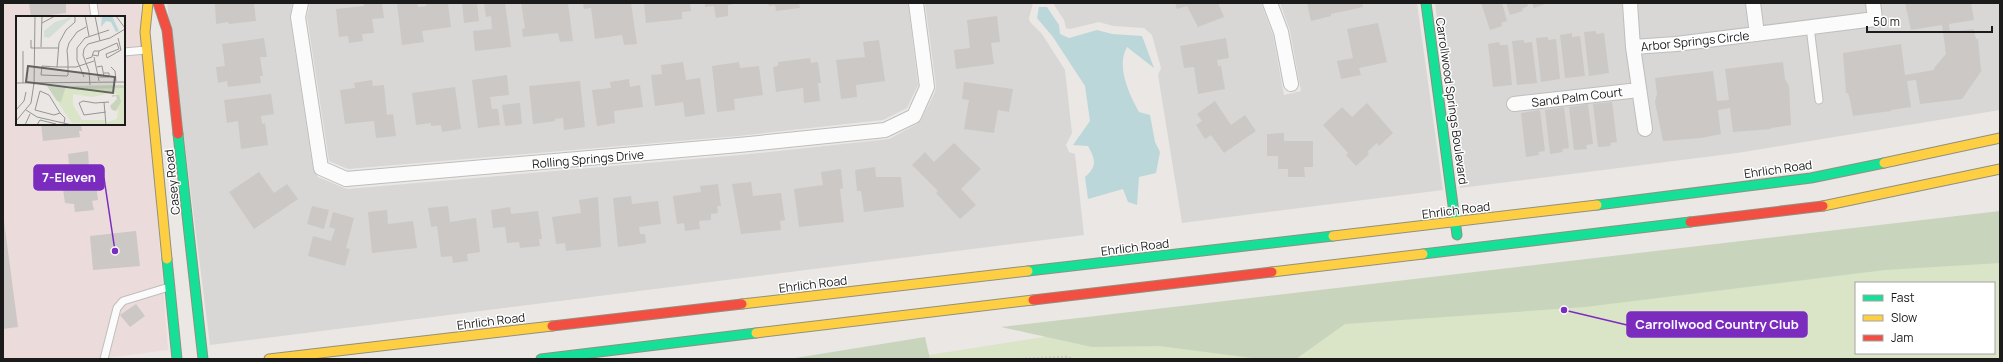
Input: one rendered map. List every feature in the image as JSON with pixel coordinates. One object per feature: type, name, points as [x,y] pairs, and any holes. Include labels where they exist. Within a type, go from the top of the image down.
[{"type":"main road","name":"Casey Road","points":[[148,3],[145,32],[177,359]]},
{"type":"main road","name":"Casey Road","points":[[158,3],[167,30],[203,359]]},
{"type":"main road","name":"Carrollwood Springs Boulevard","points":[[1426,3],[1459,250]]},
{"type":"main road","name":"Ehrlich Road","points":[[269,359],[1456,222],[1811,178],[2000,138]]},
{"type":"main road","points":[[541,359],[1819,207],[2000,169]]},
{"type":"street","name":"Rolling Springs Drive","points":[[301,3],[298,17],[321,168],[346,179],[739,145],[886,130],[914,116],[927,87],[917,8]]},
{"type":"street","points":[[1270,3],[1281,32],[1291,84]]},
{"type":"street","name":"Arbor Springs Circle","points":[[1630,3],[1633,48],[1645,129]]},
{"type":"street","name":"Arbor Springs Circle","points":[[1753,3],[1757,34]]},
{"type":"street","name":"Arbor Springs Circle","points":[[1633,48],[1875,19],[1873,3]]},
{"type":"street","name":"Sand Palm Court","points":[[1514,104],[1640,90]]},
{"type":"lane","points":[[93,3],[95,16]]},
{"type":"lane","points":[[1810,27],[1819,100]]},
{"type":"lane","points":[[125,52],[147,50]]},
{"type":"lane","points":[[104,359],[117,308],[123,301],[170,287]]},
{"type":"path","points":[[1022,359],[1066,357],[1072,359]]},
{"type":"shaded area","points":[[3,3],[140,3],[168,350],[99,359],[3,359]]},
{"type":"shaded area","points":[[167,3],[292,3],[290,18],[313,169],[318,177],[347,189],[740,155],[889,139],[917,124],[921,120],[935,92],[936,86],[925,3],[1033,3],[1029,18],[1030,22],[1042,34],[1065,70],[1072,133],[1066,145],[1069,152],[1075,154],[1084,235],[210,345]]},
{"type":"shaded area","points":[[310,3],[908,3],[918,85],[907,108],[883,120],[738,136],[348,169],[329,161],[307,17]]},
{"type":"shaded area","points":[[1053,3],[1261,3],[1273,35],[1284,95],[1301,91],[1290,31],[1280,3],[1417,3],[1443,190],[1182,223],[1158,75],[1161,68],[1152,35],[1144,28],[1113,26],[1099,22],[1070,29],[1066,28],[1064,20]]},
{"type":"shaded area","points":[[1435,3],[2000,3],[2000,110],[1737,153],[1460,188]]},
{"type":"green space","points":[[2000,211],[2000,263],[1885,270],[1585,307],[1345,324],[1296,359],[1260,359],[1159,346],[1092,347],[1001,327]]},
{"type":"green space","points":[[2000,228],[2000,359],[904,359],[1044,337],[1671,263]]},
{"type":"green space","points":[[925,337],[930,359],[789,359]]},
{"type":"water","points":[[1039,7],[1047,7],[1059,25],[1060,34],[1069,38],[1097,30],[1112,34],[1142,36],[1154,68],[1127,47],[1124,55],[1123,71],[1131,97],[1139,112],[1150,115],[1155,142],[1160,152],[1156,173],[1139,177],[1137,205],[1128,202],[1123,189],[1088,199],[1085,177],[1094,166],[1094,159],[1088,146],[1073,145],[1090,121],[1085,86],[1053,37],[1037,18]]},
{"type":"building","points":[[29,3],[66,3],[66,13],[31,16]]},
{"type":"building","points":[[215,3],[254,3],[256,21],[216,24]]},
{"type":"building","points":[[363,3],[382,3],[384,18],[372,19],[374,33],[362,34],[363,41],[349,43],[348,36],[339,37],[336,9],[364,6]]},
{"type":"building","points":[[397,3],[417,3],[418,7],[426,6],[426,4],[448,3],[451,27],[422,31],[424,42],[402,45]]},
{"type":"building","points":[[462,3],[477,3],[479,21],[464,23]]},
{"type":"building","points":[[484,3],[505,3],[511,47],[475,51],[473,31],[492,29],[491,16],[486,17]]},
{"type":"building","points":[[521,3],[568,3],[573,41],[560,42],[558,33],[523,37],[522,29],[525,28]]},
{"type":"building","points":[[583,3],[631,3],[637,44],[624,45],[622,35],[595,39],[591,8],[584,9]]},
{"type":"building","points":[[644,3],[690,3],[691,11],[682,12],[682,19],[646,23]]},
{"type":"building","points":[[705,3],[735,4],[728,5],[728,16],[716,18],[714,6],[705,7]]},
{"type":"building","points":[[768,3],[799,3],[800,8],[776,11],[775,5],[769,6]]},
{"type":"building","points":[[1175,3],[1218,3],[1224,17],[1198,27],[1187,6],[1177,9]]},
{"type":"building","points":[[1307,3],[1362,3],[1363,7],[1331,14],[1331,16],[1311,21]]},
{"type":"building","points":[[1481,3],[1502,3],[1507,21],[1501,23],[1502,26],[1490,30]]},
{"type":"building","points":[[1506,3],[1527,3],[1528,6],[1522,9],[1523,11],[1510,15]]},
{"type":"building","points":[[1532,3],[1548,3],[1534,8]]},
{"type":"building","points":[[1905,3],[1971,3],[1974,20],[1949,24],[1950,32],[1974,29],[1976,39],[1978,39],[1982,70],[1962,99],[1920,104],[1916,80],[1907,81],[1911,107],[1853,116],[1848,93],[1846,93],[1843,53],[1901,44],[1905,75],[1934,70],[1946,54],[1942,25],[1911,30]]},
{"type":"building","points":[[997,16],[1000,42],[991,43],[994,64],[956,69],[954,50],[970,48],[967,20]]},
{"type":"building","points":[[1378,23],[1387,62],[1359,68],[1361,75],[1341,79],[1337,61],[1353,58],[1347,29]]},
{"type":"building","points":[[1596,31],[1596,34],[1604,33],[1609,73],[1589,76],[1584,32]]},
{"type":"building","points":[[1572,33],[1572,37],[1580,36],[1585,76],[1565,78],[1560,35]]},
{"type":"building","points":[[1548,37],[1548,40],[1556,39],[1560,79],[1541,82],[1536,38]]},
{"type":"building","points":[[264,38],[267,57],[260,57],[263,76],[260,76],[261,83],[228,87],[227,81],[218,83],[216,67],[225,66],[222,44]]},
{"type":"building","points":[[1226,38],[1229,58],[1217,60],[1218,66],[1221,66],[1225,89],[1198,94],[1194,67],[1184,68],[1180,46]]},
{"type":"building","points":[[879,40],[885,81],[856,85],[857,97],[841,99],[836,60],[865,57],[863,42]]},
{"type":"building","points":[[1524,40],[1524,43],[1532,42],[1537,83],[1517,85],[1512,41]]},
{"type":"building","points":[[1499,42],[1500,45],[1508,45],[1512,85],[1493,87],[1488,44]]},
{"type":"building","points":[[810,58],[811,63],[818,62],[821,83],[818,83],[820,101],[804,103],[803,88],[776,92],[773,67],[778,66],[778,62]]},
{"type":"building","points":[[683,62],[686,80],[700,78],[705,114],[685,117],[683,102],[655,106],[651,75],[662,74],[661,65]]},
{"type":"building","points":[[739,62],[740,68],[759,66],[763,95],[734,99],[735,110],[717,112],[712,66]]},
{"type":"building","points":[[1783,62],[1785,79],[1789,86],[1791,125],[1771,129],[1733,132],[1730,108],[1718,110],[1721,134],[1701,138],[1663,141],[1655,102],[1657,94],[1655,78],[1713,71],[1717,101],[1729,100],[1725,69]]},
{"type":"building","points":[[507,75],[509,95],[490,97],[492,109],[498,109],[500,125],[478,128],[472,80]]},
{"type":"building","points":[[629,79],[630,87],[640,85],[643,107],[614,111],[615,123],[597,126],[592,90],[611,88],[610,82]]},
{"type":"building","points":[[372,80],[373,86],[384,85],[387,115],[393,114],[396,136],[376,138],[374,121],[345,124],[340,90],[355,88],[354,83]]},
{"type":"building","points":[[580,81],[585,127],[564,130],[563,118],[555,119],[555,121],[533,124],[529,86]]},
{"type":"building","points":[[964,82],[1013,89],[1009,112],[998,110],[994,133],[964,129],[969,100],[962,99]]},
{"type":"building","points":[[455,87],[461,129],[442,132],[441,125],[431,126],[431,123],[416,125],[412,93]]},
{"type":"building","points":[[271,94],[274,114],[261,116],[262,124],[265,123],[268,145],[241,149],[238,121],[227,123],[224,100]]},
{"type":"building","points":[[1215,101],[1231,125],[1245,115],[1256,131],[1224,153],[1211,135],[1205,139],[1196,125],[1202,121],[1197,114]]},
{"type":"building","points":[[1612,102],[1617,142],[1610,143],[1611,146],[1598,147],[1593,104]]},
{"type":"building","points":[[520,103],[522,124],[505,126],[502,105]]},
{"type":"building","points":[[1367,103],[1393,133],[1379,146],[1377,143],[1367,152],[1369,154],[1356,166],[1346,155],[1348,153],[1323,125],[1342,107],[1352,117]]},
{"type":"building","points":[[1588,104],[1593,144],[1586,145],[1587,149],[1574,150],[1569,107]]},
{"type":"building","points":[[1564,107],[1569,148],[1562,149],[1563,152],[1550,154],[1545,110]]},
{"type":"building","points":[[1540,110],[1545,151],[1538,152],[1539,155],[1526,157],[1521,113]]},
{"type":"building","points":[[41,125],[81,125],[82,131],[79,131],[80,137],[43,141]]},
{"type":"building","points":[[1284,133],[1284,141],[1313,141],[1313,167],[1304,167],[1305,177],[1288,177],[1288,169],[1278,169],[1278,156],[1267,156],[1267,134]]},
{"type":"building","points":[[954,143],[981,169],[961,189],[976,205],[960,219],[936,193],[938,191],[912,165],[925,152],[934,162]]},
{"type":"building","points":[[88,151],[90,185],[96,184],[98,200],[92,201],[94,210],[75,212],[74,204],[65,203],[61,175],[70,174],[68,154]]},
{"type":"building","points":[[875,167],[876,177],[901,177],[904,207],[864,212],[861,191],[857,191],[855,170]]},
{"type":"building","points":[[841,169],[843,188],[840,189],[844,222],[799,227],[794,189],[823,185],[821,172]]},
{"type":"building","points":[[259,172],[274,193],[287,184],[298,199],[254,229],[229,192]]},
{"type":"building","points":[[751,182],[753,196],[781,193],[785,220],[780,221],[781,230],[741,234],[732,184]]},
{"type":"building","points":[[718,184],[721,206],[717,206],[718,213],[711,214],[711,220],[699,221],[700,229],[685,231],[684,223],[677,224],[673,196],[701,192],[700,186]]},
{"type":"building","points":[[631,196],[632,204],[658,201],[661,224],[639,227],[640,234],[645,234],[646,243],[618,247],[613,198]]},
{"type":"building","points":[[598,197],[601,247],[566,251],[565,243],[556,244],[552,217],[581,213],[579,200]]},
{"type":"building","points":[[312,206],[329,210],[324,229],[307,224]]},
{"type":"building","points":[[448,206],[450,222],[476,218],[480,252],[467,254],[468,261],[453,263],[452,256],[441,257],[437,226],[431,227],[428,208]]},
{"type":"building","points":[[510,207],[511,214],[538,211],[542,239],[539,239],[540,246],[520,248],[519,242],[507,243],[505,227],[493,228],[491,210]]},
{"type":"building","points":[[387,210],[388,224],[413,221],[417,248],[372,253],[368,212]]},
{"type":"building","points":[[333,212],[354,218],[346,248],[350,249],[345,266],[308,256],[313,236],[331,241],[335,229],[329,227]]},
{"type":"building","points":[[3,214],[18,327],[3,329]]},
{"type":"building","points":[[136,231],[140,266],[93,270],[90,236]]},
{"type":"building","points":[[136,304],[145,316],[130,327],[120,315]]},
{"type":"traffic: fast","points":[[1426,3],[1457,235]]},
{"type":"traffic: fast","points":[[178,134],[203,359]]},
{"type":"traffic: fast","points":[[1597,205],[1811,178],[1884,163]]},
{"type":"traffic: fast","points":[[1423,254],[1690,222]]},
{"type":"traffic: fast","points":[[1028,271],[1333,236]]},
{"type":"traffic: fast","points":[[167,259],[177,359]]},
{"type":"traffic: fast","points":[[541,359],[756,333]]},
{"type":"traffic: slow","points":[[148,3],[145,32],[167,259]]},
{"type":"traffic: slow","points":[[1884,163],[2000,138]]},
{"type":"traffic: slow","points":[[1823,206],[2000,169]]},
{"type":"traffic: slow","points":[[1333,236],[1597,205]]},
{"type":"traffic: slow","points":[[1272,272],[1423,254]]},
{"type":"traffic: slow","points":[[742,304],[1028,271]]},
{"type":"traffic: slow","points":[[756,333],[1033,300]]},
{"type":"traffic: slow","points":[[269,359],[552,326]]},
{"type":"traffic: jam","points":[[158,3],[167,30],[178,134]]},
{"type":"traffic: jam","points":[[1690,222],[1823,206]]},
{"type":"traffic: jam","points":[[1033,300],[1272,272]]},
{"type":"traffic: jam","points":[[552,326],[742,304]]},
{"type":"place","name":"7-Eleven","points":[[115,251]]},
{"type":"place","name":"Carrollwood Country Club","points":[[1564,310]]}]
